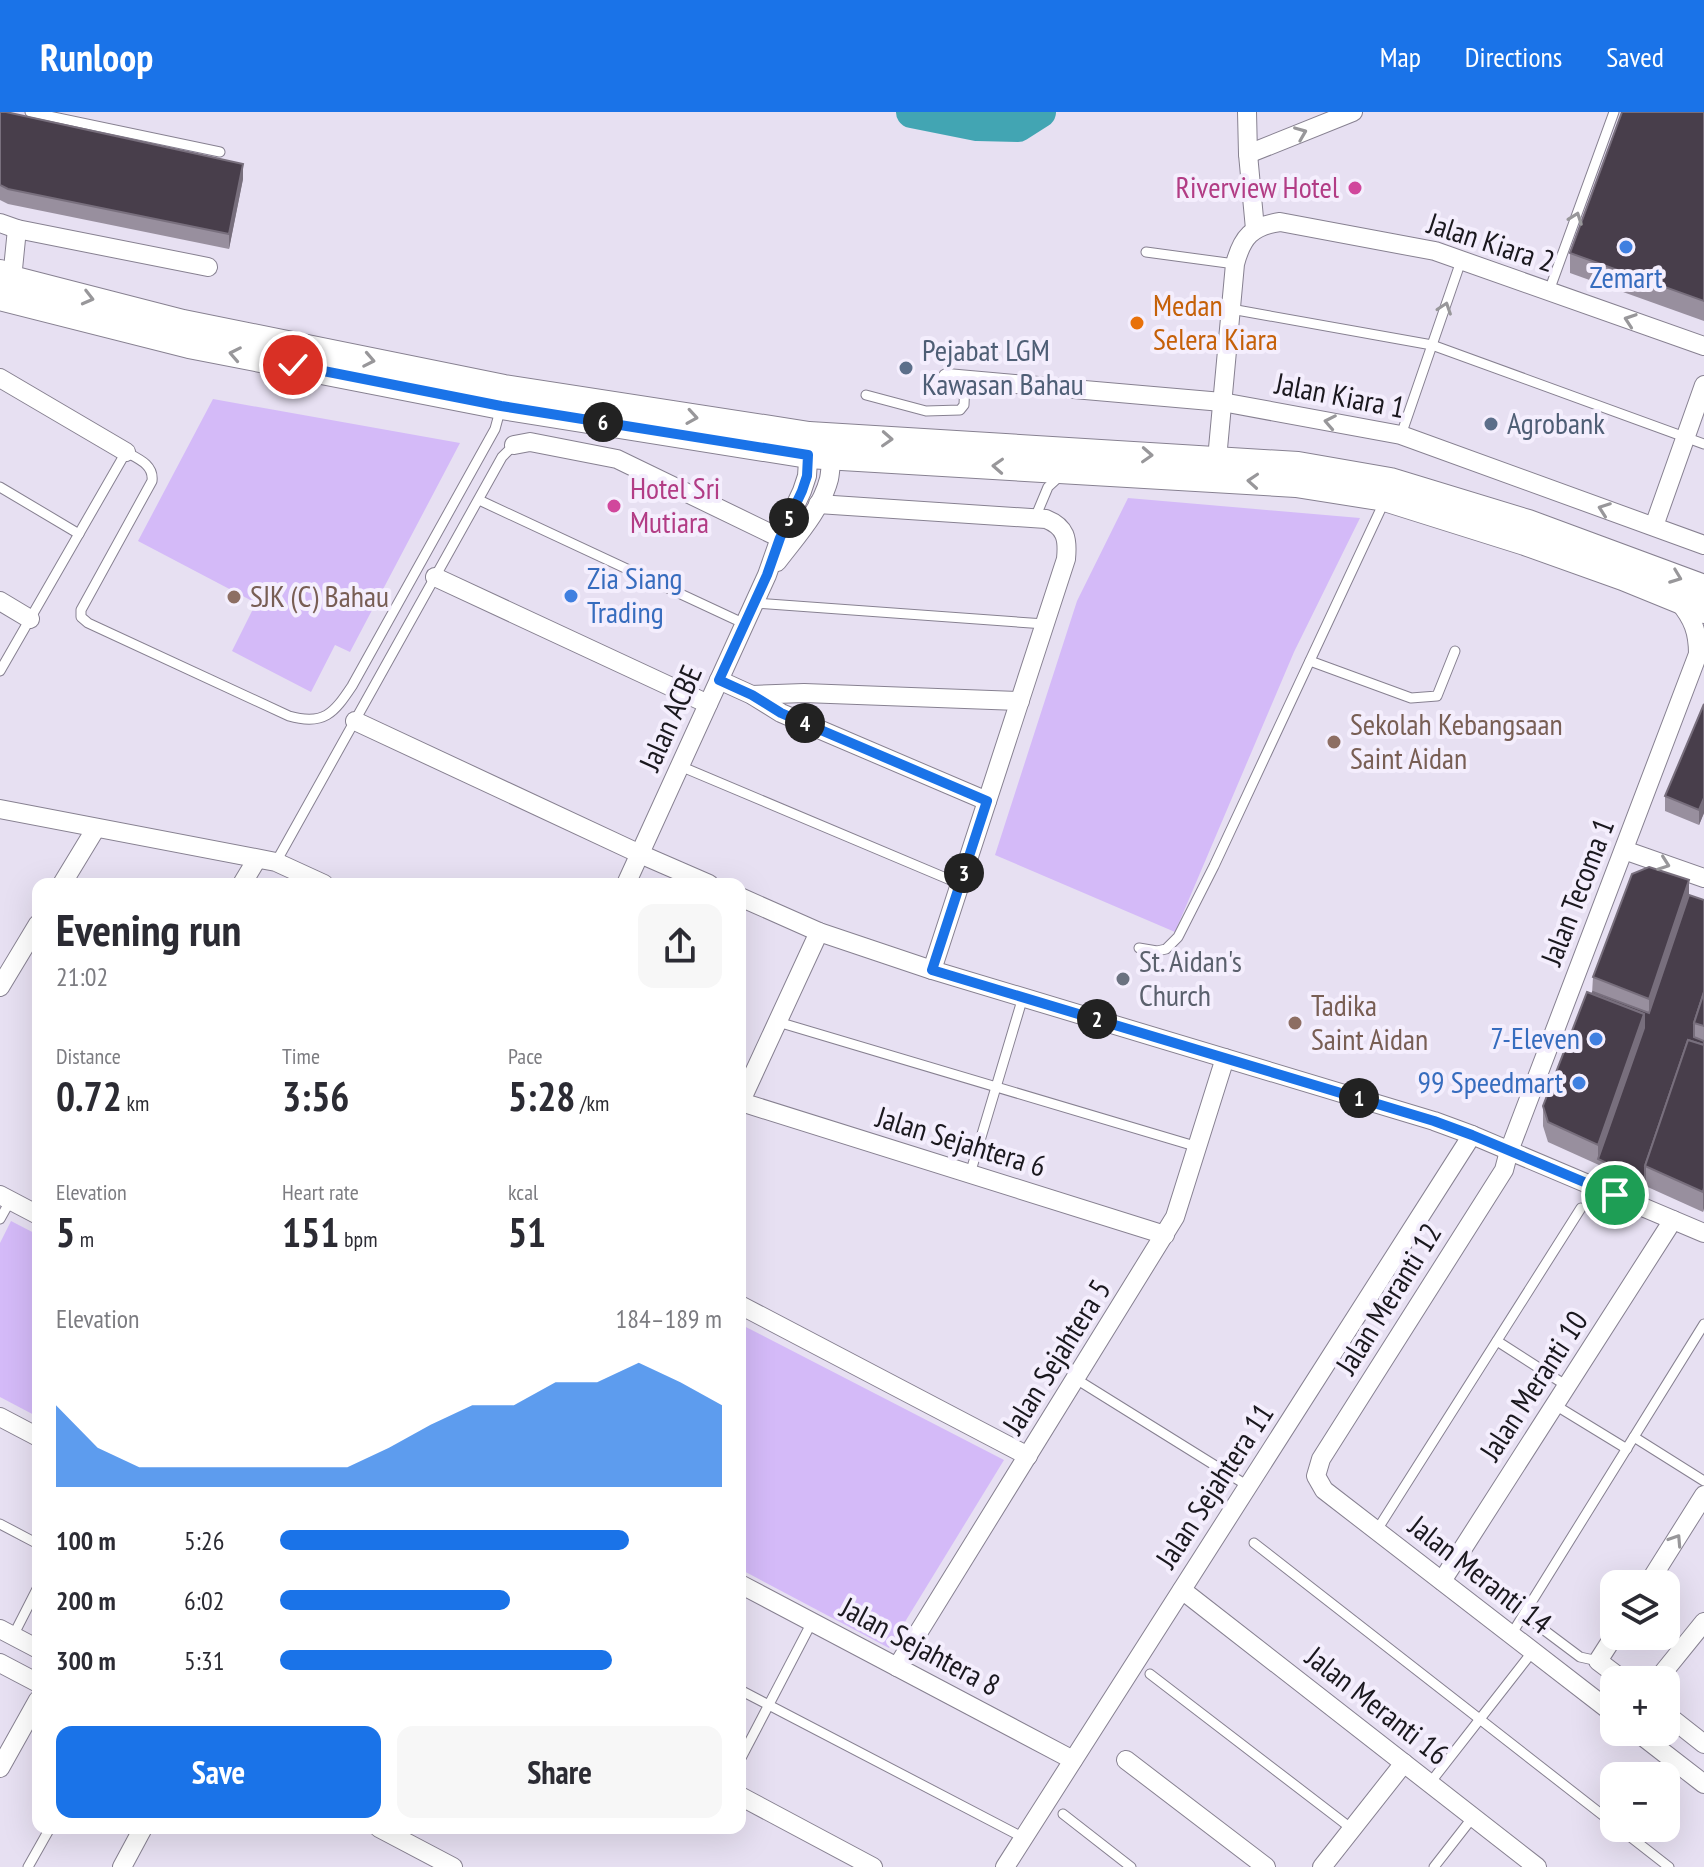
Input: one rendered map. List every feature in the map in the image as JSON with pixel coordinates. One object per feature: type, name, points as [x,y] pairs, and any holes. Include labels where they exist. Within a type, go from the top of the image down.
[{"type":"main road","points":[[3,291],[183,323],[502,397],[820,445],[1067,470],[1216,469]]},
{"type":"main road","points":[[820,445],[1216,469],[1296,484],[1388,490],[1528,523],[1704,588]]},
{"type":"main road","points":[[1388,490],[1704,610]]},
{"type":"street","points":[[1216,469],[1235,264],[1238,251],[1255,229],[1247,112]]},
{"type":"street","points":[[1248,154],[1353,112]]},
{"type":"street","name":"Jalan Kiara 2","points":[[1255,229],[1280,222],[1435,251],[1704,346]]},
{"type":"street","points":[[3,291],[8,226],[208,267]]},
{"type":"street","points":[[0,378],[126,452]]},
{"type":"street","name":"Jalan Kiara 1","points":[[956,379],[1222,402],[1401,435],[1704,545]]},
{"type":"street","points":[[1654,526],[1704,385]]},
{"type":"street","points":[[514,445],[530,442],[617,459],[780,538]]},
{"type":"street","name":"Jalan ACBE","points":[[767,575],[818,504],[829,478],[820,445]]},
{"type":"street","name":"Jalan ACBE","points":[[629,878],[767,575],[820,445]]},
{"type":"street","points":[[818,504],[1035,518],[1052,522],[1062,529],[1066,540],[1066,559],[932,970]]},
{"type":"street","points":[[435,577],[708,704]]},
{"type":"street","points":[[1677,599],[1695,627],[1700,659]]},
{"type":"street","points":[[0,601],[30,619]]},
{"type":"street","name":"Jalan Tecoma 1","points":[[1509,1151],[1700,659]]},
{"type":"street","points":[[719,680],[781,713],[987,801]]},
{"type":"street","points":[[752,695],[804,693],[1020,701]]},
{"type":"street","points":[[355,721],[695,878]]},
{"type":"street","points":[[0,809],[276,862],[311,878]]},
{"type":"street","points":[[66,878],[96,828]]},
{"type":"street","points":[[1624,850],[1704,878]]},
{"type":"street","points":[[246,878],[257,859]]},
{"type":"street","points":[[746,900],[819,932],[932,970],[1434,1121],[1704,1233]]},
{"type":"street","points":[[746,1090],[819,932]]},
{"type":"street","points":[[0,987],[32,934]]},
{"type":"street","name":"Jalan Sejahtera 5","points":[[897,1667],[1165,1235],[1183,1196],[1225,1058]]},
{"type":"street","name":"Jalan Sejahtera 6","points":[[746,1105],[1165,1235]]},
{"type":"street","name":"Jalan Sejahtera 11","points":[[1005,1867],[1472,1135]]},
{"type":"street","name":"Jalan Meranti 12","points":[[1316,1476],[1321,1459],[1504,1170],[1509,1151]]},
{"type":"street","points":[[5,1198],[32,1212]]},
{"type":"street","name":"Jalan Meranti 10","points":[[1442,1581],[1673,1220]]},
{"type":"street","points":[[746,1308],[1028,1456]]},
{"type":"street","points":[[0,1417],[32,1434]]},
{"type":"street","name":"Jalan Meranti 14","points":[[1316,1476],[1324,1490],[1600,1703]]},
{"type":"street","points":[[1657,1570],[1704,1495]]},
{"type":"street","name":"Jalan Sejahtera 8","points":[[746,1587],[1073,1760]]},
{"type":"street","name":"Jalan Meranti 16","points":[[1182,1590],[1535,1866]]},
{"type":"street","points":[[1668,1666],[1704,1622]]},
{"type":"street","points":[[6,1633],[32,1646]]},
{"type":"street","points":[[1605,1650],[1598,1661],[1605,1666]]},
{"type":"street","points":[[0,1663],[32,1680]]},
{"type":"street","points":[[2,1758],[32,1710]]},
{"type":"street","points":[[1680,1725],[1704,1744]]},
{"type":"street","points":[[1655,1746],[1704,1784]]},
{"type":"street","points":[[1126,1760],[1266,1867]]},
{"type":"street","points":[[1322,1867],[1404,1763]]},
{"type":"street","points":[[746,1799],[873,1867]]},
{"type":"street","points":[[122,1867],[140,1834]]},
{"type":"street","points":[[403,1834],[453,1867]]},
{"type":"lane","points":[[30,112],[220,152]]},
{"type":"lane","points":[[1549,291],[1614,112]]},
{"type":"lane","points":[[1146,252],[1235,264]]},
{"type":"lane","points":[[1401,435],[1461,260]]},
{"type":"lane","points":[[1231,309],[1432,345],[1704,444]]},
{"type":"lane","points":[[866,395],[926,411],[960,410],[964,405],[956,379]]},
{"type":"lane","points":[[0,671],[126,452],[150,468],[152,481],[81,610],[81,617],[88,623],[289,716],[302,720],[325,717],[337,708],[352,686],[495,429],[502,397]]},
{"type":"lane","points":[[276,862],[502,457],[514,445]]},
{"type":"lane","points":[[1035,518],[1048,487],[1067,470]]},
{"type":"lane","points":[[0,487],[79,534]]},
{"type":"lane","points":[[1139,948],[1166,949],[1178,937],[1388,490]]},
{"type":"lane","points":[[479,500],[745,624]]},
{"type":"lane","points":[[754,603],[1045,624]]},
{"type":"lane","points":[[1310,661],[1411,698],[1437,696],[1455,651]]},
{"type":"lane","points":[[680,766],[960,884]]},
{"type":"lane","points":[[970,1174],[1023,997]]},
{"type":"lane","points":[[778,1022],[1198,1147]]},
{"type":"lane","points":[[0,1219],[5,1198]]},
{"type":"lane","points":[[1377,1530],[1581,1208]]},
{"type":"lane","points":[[1511,1635],[1704,1324]]},
{"type":"lane","points":[[1497,1341],[1567,1386]]},
{"type":"lane","points":[[1076,1379],[1248,1486]]},
{"type":"lane","points":[[1555,1405],[1627,1449]]},
{"type":"lane","points":[[1634,1437],[1704,1481]]},
{"type":"lane","points":[[0,1524],[32,1541]]},
{"type":"lane","points":[[1254,1543],[1600,1813]]},
{"type":"lane","points":[[6,1633],[32,1596]]},
{"type":"lane","points":[[1524,1615],[1580,1657],[1598,1661]]},
{"type":"lane","points":[[746,1749],[812,1622]]},
{"type":"lane","points":[[1430,1783],[1533,1651]]},
{"type":"lane","points":[[1150,1674],[1352,1829]]},
{"type":"lane","points":[[746,1693],[1024,1838]]},
{"type":"lane","points":[[1063,1814],[1131,1867]]},
{"type":"lane","points":[[1434,1867],[1473,1817]]},
{"type":"lane","points":[[28,1867],[47,1834]]},
{"type":"lane","points":[[1637,1842],[1669,1867]]},
{"type":"shaded area","points":[[213,399],[460,443],[350,652],[335,645],[311,692],[232,651],[256,603],[138,541]]},
{"type":"shaded area","points":[[1128,498],[1360,518],[1294,652],[1175,932],[995,855],[1077,601]]},
{"type":"shaded area","points":[[11,1221],[32,1232],[32,1414],[0,1397],[0,1243]]},
{"type":"shaded area","points":[[746,1327],[1004,1460],[889,1648],[746,1572]]},
{"type":"building","points":[[0,112],[243,164],[229,234],[0,185]]},
{"type":"building","points":[[1622,112],[1704,112],[1704,301],[1570,253]]},
{"type":"building","points":[[1704,704],[1704,798],[1699,810],[1665,796]]},
{"type":"building","points":[[1649,867],[1689,880],[1649,999],[1593,977],[1632,874]]},
{"type":"building","points":[[1689,895],[1704,900],[1704,992],[1694,1023],[1694,1037],[1704,1041],[1704,1045],[1688,1040],[1645,1166],[1645,1181],[1598,1159],[1644,1028],[1644,1014],[1592,994],[1649,1013]]},
{"type":"building","points":[[1587,992],[1644,1014],[1598,1145],[1548,1122],[1543,1106]]},
{"type":"building","points":[[1704,992],[1704,1026],[1694,1023]]},
{"type":"building","points":[[1688,1040],[1704,1045],[1703,1192],[1645,1166]]},
{"type":"waterway","points":[[912,112],[977,125],[1018,126],[1040,112]]},
{"type":"place","name":"Riverview Hotel","points":[[1355,188]]},
{"type":"place","name":"Zemart","points":[[1626,247]]},
{"type":"place","name":"Medan Selera Kiara","points":[[1137,323]]},
{"type":"place","name":"Pejabat LGM Kawasan Bahau","points":[[906,368]]},
{"type":"place","name":"Agrobank","points":[[1491,424]]},
{"type":"place","name":"Hotel Sri Mutiara","points":[[614,506]]},
{"type":"place","name":"Zia Siang Trading","points":[[571,596]]},
{"type":"place","name":"SJK (C) Bahau","points":[[234,597]]},
{"type":"place","name":"Sekolah Kebangsaan Saint Aidan","points":[[1334,742]]},
{"type":"place","name":"St. Aidan's Church","points":[[1123,979]]},
{"type":"place","name":"Tadika Saint Aidan","points":[[1295,1023]]},
{"type":"place","name":"7-Eleven","points":[[1596,1039]]},
{"type":"place","name":"99 Speedmart","points":[[1579,1083]]},
{"type":"route","points":[[293,365],[501,406],[808,455],[807,476],[802,491],[719,680],[781,713],[987,801],[932,970],[1434,1121],[1615,1195]]}]
